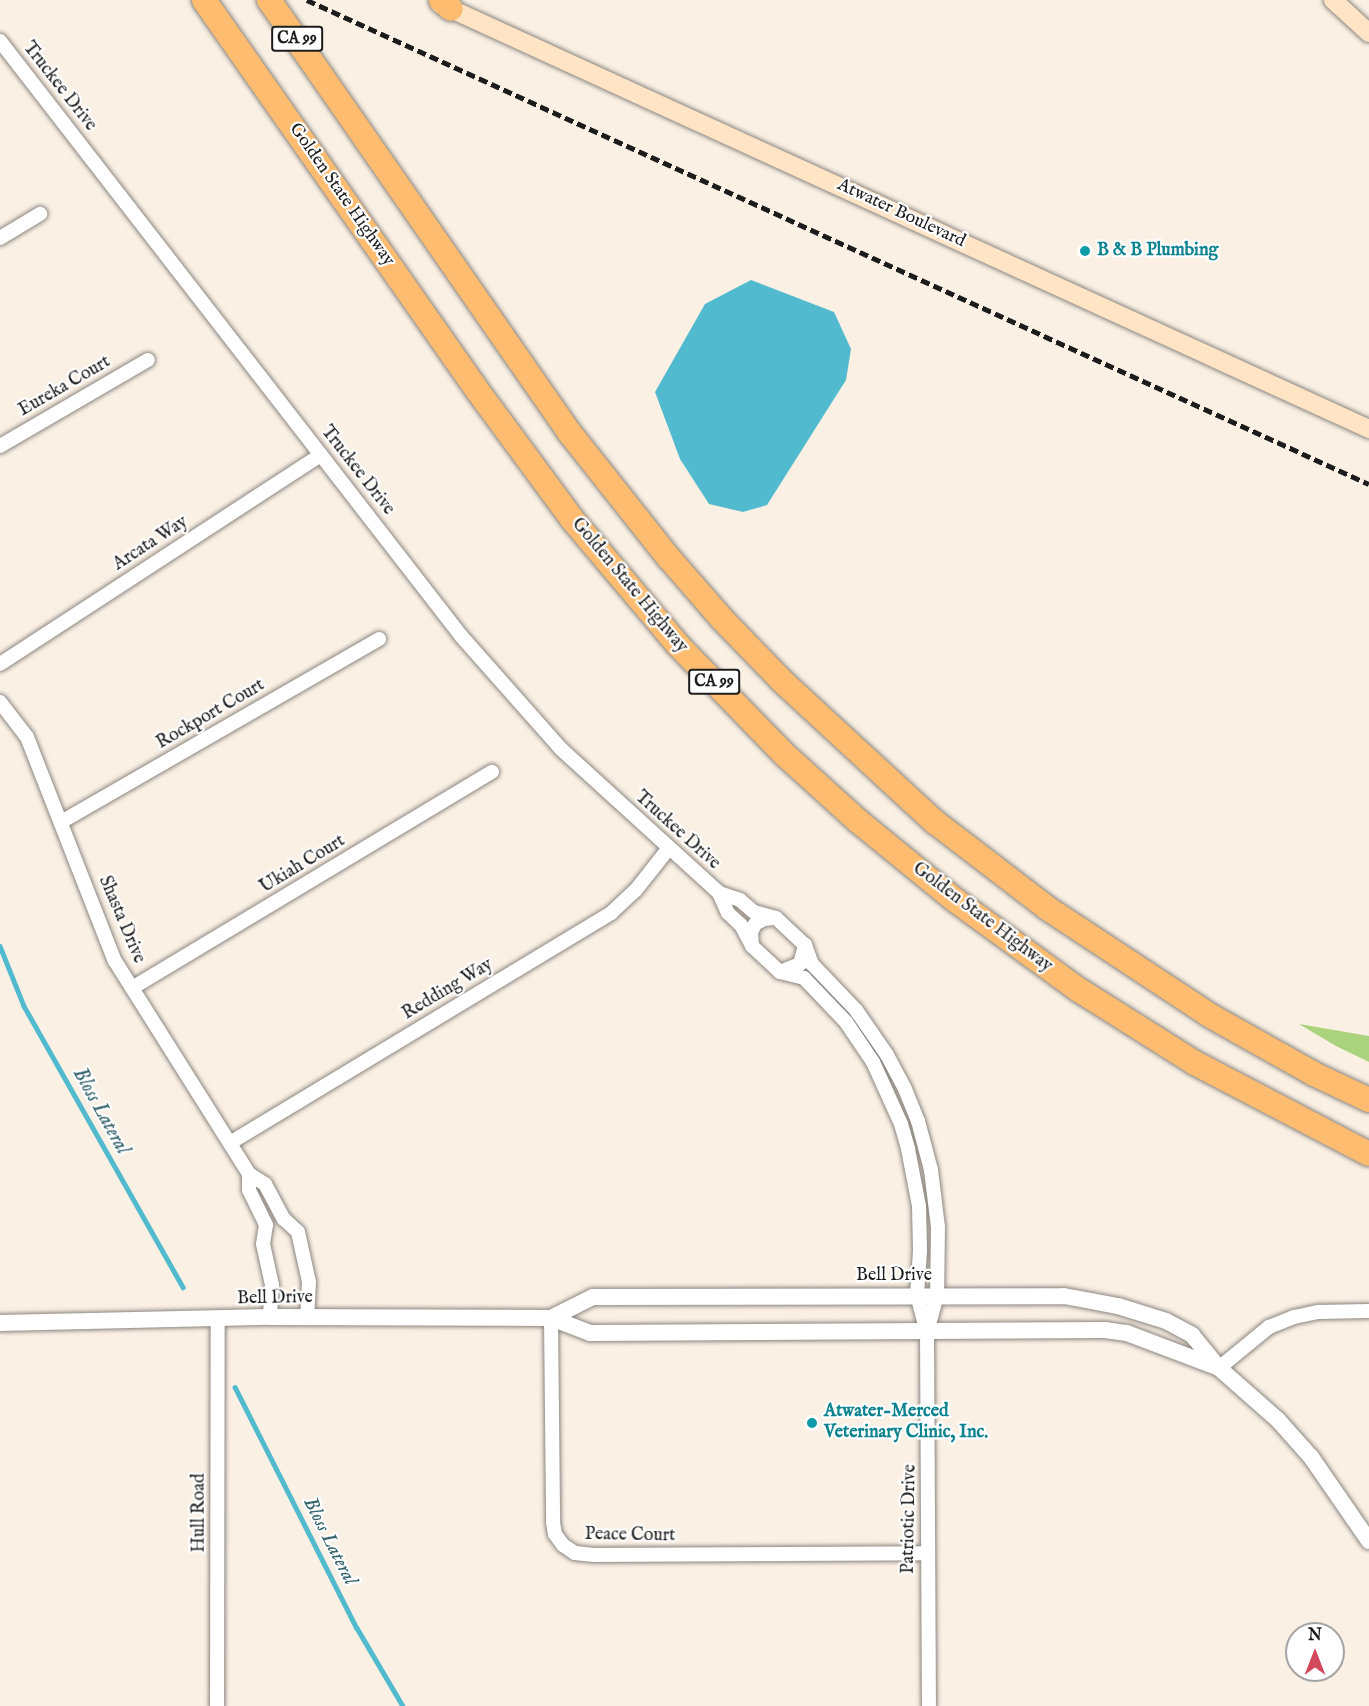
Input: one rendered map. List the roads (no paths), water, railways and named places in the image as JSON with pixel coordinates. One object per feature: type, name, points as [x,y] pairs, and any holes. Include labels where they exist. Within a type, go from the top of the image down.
[{"type":"highway","name":"Golden State Highway","points":[[204,0],[477,390],[572,519],[678,645],[785,755],[858,821],[946,892],[1078,990],[1195,1063],[1369,1154]]},
{"type":"highway","name":"CA 99","points":[[269,0],[570,432],[669,558],[722,619],[782,681],[934,822],[1047,908],[1209,1015],[1314,1074],[1369,1100]]},
{"type":"main road","points":[[1334,0],[1369,33]]},
{"type":"main road","name":"Atwater Boulevard","points":[[441,3],[1369,429]]},
{"type":"street","name":"Truckee Drive","points":[[0,41],[462,637],[561,749],[719,893],[740,900],[754,912],[776,918],[805,945],[812,964],[856,1010],[873,1062],[892,1104],[908,1149],[920,1206],[917,1295],[927,1332]]},
{"type":"street","points":[[0,238],[40,214]]},
{"type":"street","name":"Eureka Court","points":[[0,446],[148,360]]},
{"type":"street","name":"Arcata Way","points":[[0,664],[321,455]]},
{"type":"street","name":"Rockport Court","points":[[61,822],[380,639]]},
{"type":"street","name":"Shasta Drive","points":[[0,702],[27,737],[116,961],[249,1174],[265,1184],[284,1220],[298,1232],[309,1282],[307,1317]]},
{"type":"street","name":"Ukiah Court","points":[[132,988],[492,772]]},
{"type":"street","name":"Redding Way","points":[[230,1143],[611,912],[636,891],[669,848]]},
{"type":"street","name":"Truckee Drive","points":[[719,893],[728,913],[741,925],[752,946],[780,972],[804,978],[846,1022],[887,1055],[905,1089],[925,1146],[936,1208],[937,1295],[927,1332]]},
{"type":"street","points":[[752,946],[751,932],[755,924],[764,919],[776,918]]},
{"type":"street","points":[[780,972],[800,964],[805,945]]},
{"type":"street","points":[[908,1149],[925,1146]]},
{"type":"street","name":"Shasta Drive","points":[[249,1174],[249,1190],[266,1225],[263,1244],[272,1284],[270,1317]]},
{"type":"street","points":[[266,1225],[272,1219],[284,1220]]},
{"type":"street","name":"Bell Drive","points":[[551,1318],[593,1297],[1064,1296],[1118,1306],[1166,1321],[1192,1335],[1219,1368],[1278,1420],[1305,1450],[1369,1541]]},
{"type":"street","points":[[1219,1368],[1269,1327],[1294,1317],[1318,1312],[1369,1311]]},
{"type":"street","name":"Bell Drive","points":[[0,1323],[270,1317],[551,1318],[590,1333],[1106,1330],[1127,1334],[1219,1368]]},
{"type":"street","name":"Peace Court","points":[[551,1318],[553,1522],[555,1534],[575,1553],[594,1555],[928,1553]]},
{"type":"street","name":"Hull Road","points":[[217,1706],[219,1319]]},
{"type":"street","name":"Patriotic Drive","points":[[927,1332],[929,1706]]},
{"type":"water","points":[[751,280],[834,312],[851,349],[846,380],[767,505],[743,512],[709,504],[680,459],[655,392],[705,304]]},
{"type":"waterway","name":"Bloss Lateral","points":[[0,946],[24,1006],[183,1287]]},
{"type":"waterway","name":"Bloss Lateral","points":[[235,1387],[357,1628],[403,1706]]},
{"type":"railway","points":[[307,0],[1369,484]]},
{"type":"place","name":"B & B Plumbing","points":[[1085,251]]},
{"type":"place","name":"Atwater-Merced Veterinary Clinic, Inc.","points":[[812,1423]]}]
